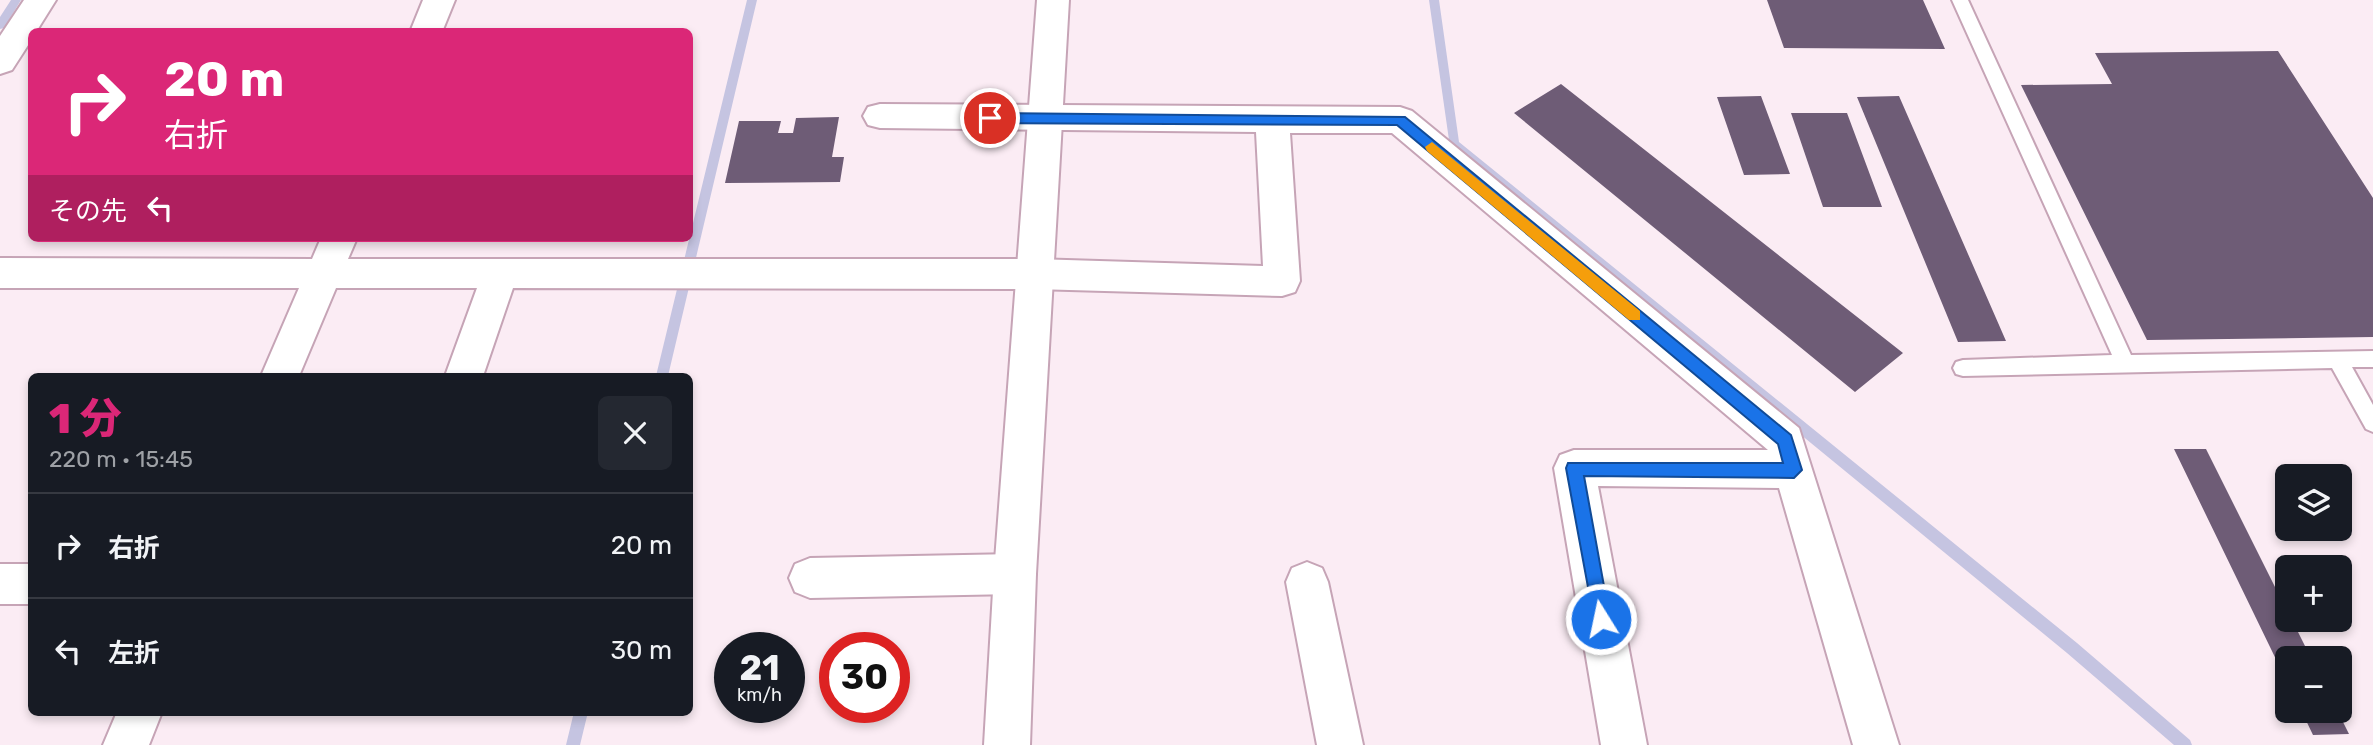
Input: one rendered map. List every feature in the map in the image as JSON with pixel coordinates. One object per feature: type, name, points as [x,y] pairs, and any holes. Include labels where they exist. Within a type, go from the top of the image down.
[{"type":"street","points":[[0,62],[40,0]]},
{"type":"street","points":[[428,28],[439,0]]},
{"type":"street","points":[[1007,745],[1015,574],[1054,0]]},
{"type":"street","points":[[880,116],[1400,120],[1785,440],[1876,745]]},
{"type":"street","points":[[0,273],[1034,274],[1282,281],[1272,120]]},
{"type":"street","points":[[281,373],[337,242]]},
{"type":"street","points":[[465,373],[500,274]]},
{"type":"street","points":[[1624,745],[1574,468],[1794,470]]},
{"type":"street","points":[[810,578],[1015,574]]},
{"type":"street","points":[[1307,582],[1340,745]]},
{"type":"street","points":[[0,584],[28,584]]},
{"type":"street","points":[[126,745],[138,716]]},
{"type":"lane","points":[[1960,0],[2125,363]]},
{"type":"lane","points":[[2337,359],[2373,423]]},
{"type":"lane","points":[[1963,368],[2373,359]]},
{"type":"building","points":[[1767,0],[1923,0],[1945,49],[1784,48]]},
{"type":"building","points":[[2278,51],[2373,198],[2373,337],[2147,340],[2021,85],[2112,84],[2095,53]]},
{"type":"building","points":[[1561,84],[1903,353],[1855,392],[1514,113]]},
{"type":"building","points":[[1761,96],[1790,174],[1744,175],[1717,97]]},
{"type":"building","points":[[1899,96],[2006,341],[1958,342],[1857,97]]},
{"type":"building","points":[[1791,113],[1847,113],[1882,207],[1823,207]]},
{"type":"building","points":[[839,117],[832,157],[844,157],[840,182],[725,183],[739,121],[781,121],[778,133],[793,133],[796,118]]},
{"type":"building","points":[[2174,449],[2206,449],[2275,587],[2275,632],[2298,632],[2305,646],[2275,646],[2275,657]]},
{"type":"building","points":[[2307,723],[2344,723],[2349,734],[2313,735]]},
{"type":"waterway","points":[[0,25],[16,0]]},
{"type":"waterway","points":[[663,373],[752,0]]},
{"type":"waterway","points":[[1434,0],[1454,144],[2072,648],[2185,745]]},
{"type":"waterway","points":[[573,745],[580,716]]},
{"type":"slow traffic","points":[[1432,147],[1634,315]]},
{"type":"route","points":[[990,118],[1400,120],[1785,440],[1794,470],[1574,468],[1601,619]]}]
